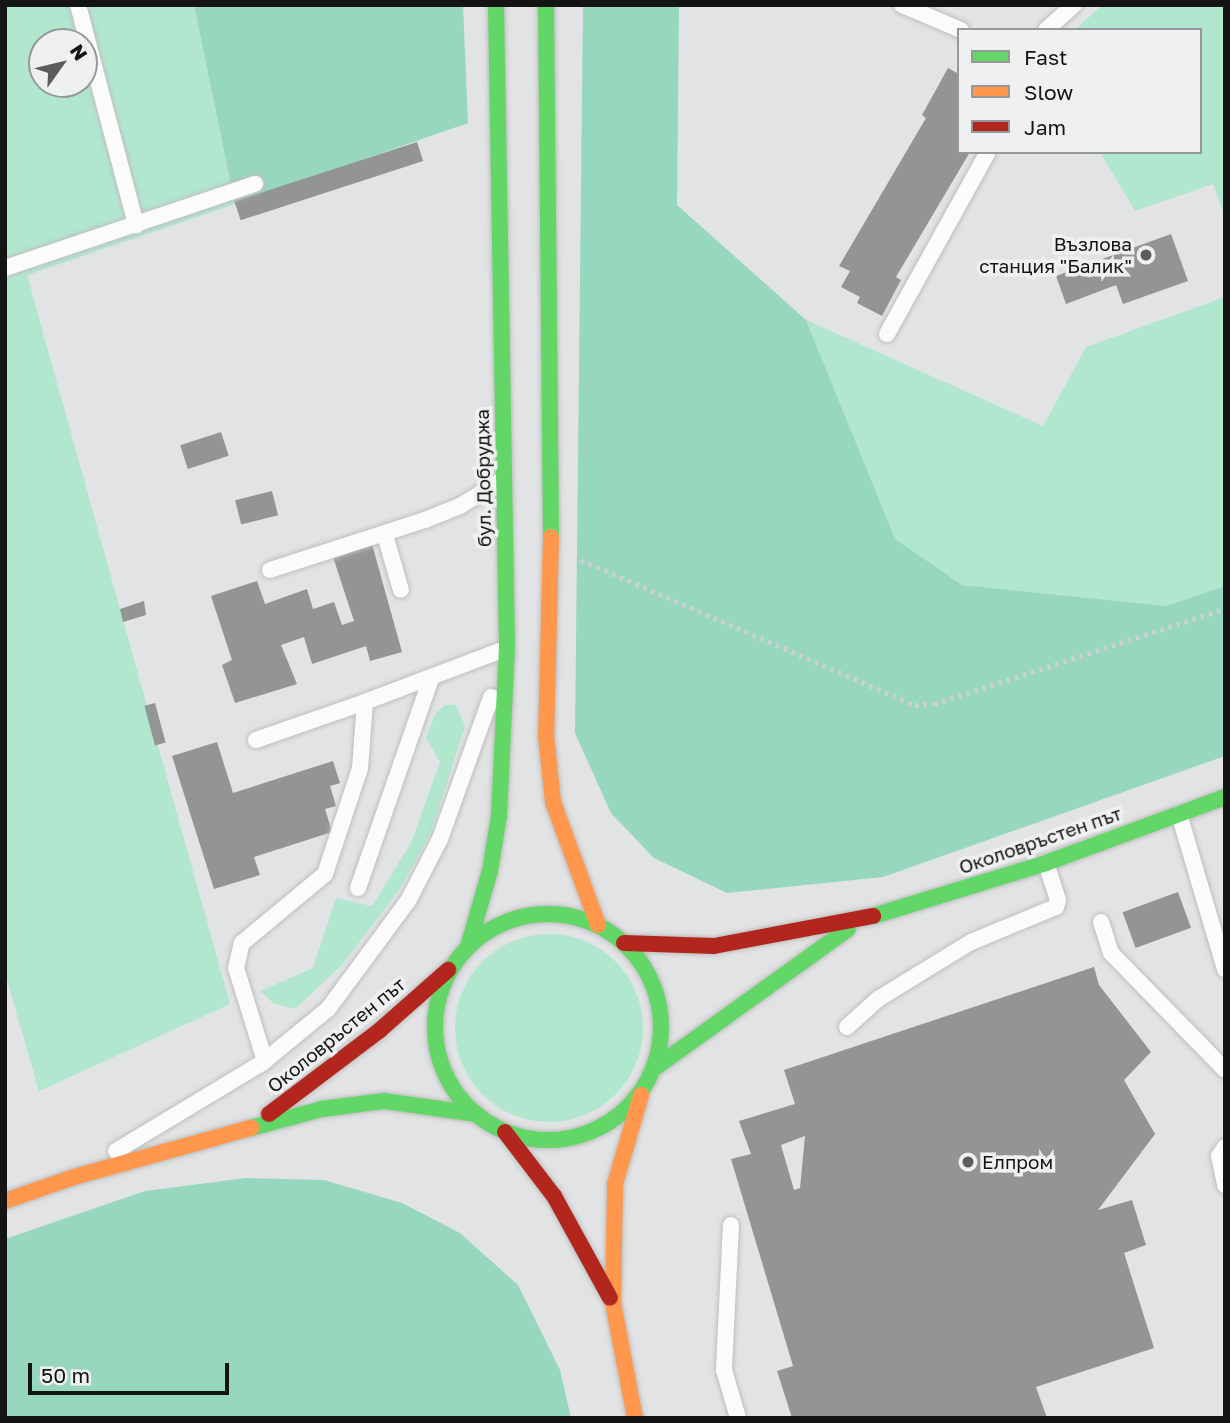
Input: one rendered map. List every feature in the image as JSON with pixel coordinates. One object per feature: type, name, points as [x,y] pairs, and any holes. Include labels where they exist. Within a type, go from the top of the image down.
[{"type":"main road","name":"бул. Добруджа","points":[[468,947],[490,871],[499,816],[507,648],[496,5]]},
{"type":"main road","points":[[546,5],[551,547],[546,735],[554,802],[598,925]]},
{"type":"main road","name":"Околовръстен път","points":[[624,943],[714,946],[868,918],[1046,863],[1225,797]]},
{"type":"main road","points":[[635,1418],[612,1303],[615,1184],[643,1090],[656,1066],[661,1038],[658,996],[644,967],[624,943],[598,925],[565,915],[530,915],[486,932],[468,947],[454,965],[443,986],[435,1032],[447,1078],[476,1114],[505,1132],[530,1139],[582,1136],[616,1118],[643,1090]]},
{"type":"main road","name":"Околовръстен път","points":[[656,1066],[719,1026],[818,947],[868,918]]},
{"type":"main road","name":"Околовръстен път","points":[[242,1134],[380,1030],[454,965]]},
{"type":"main road","name":"Околовръстен път","points":[[5,1200],[74,1177],[242,1134],[322,1109],[384,1101],[476,1114]]},
{"type":"main road","points":[[505,1132],[554,1196],[612,1303]]},
{"type":"lane","points":[[78,5],[136,225]]},
{"type":"lane","points":[[902,5],[957,28]]},
{"type":"lane","points":[[1048,28],[1074,5]]},
{"type":"lane","points":[[887,334],[987,154]]},
{"type":"lane","points":[[5,268],[256,184]]},
{"type":"lane","points":[[271,570],[385,535],[460,506],[504,478]]},
{"type":"lane","points":[[385,535],[401,590]]},
{"type":"lane","points":[[256,740],[507,648]]},
{"type":"lane","points":[[74,1177],[265,1061],[328,1009],[408,901],[440,839],[507,648]]},
{"type":"lane","points":[[358,888],[431,678]]},
{"type":"lane","points":[[265,1061],[236,968],[242,943],[325,874],[360,768],[365,702]]},
{"type":"lane","points":[[1178,814],[1225,969]]},
{"type":"lane","points":[[847,1027],[878,999],[971,942],[1056,907],[1058,900],[1046,863]]},
{"type":"lane","points":[[1101,922],[1111,953],[1225,1070]]},
{"type":"lane","points":[[1225,1147],[1219,1156],[1225,1185]]},
{"type":"lane","points":[[731,1225],[724,1370],[738,1418]]},
{"type":"path","points":[[551,547],[915,705],[934,705],[1225,609]]},
{"type":"green space","points":[[5,5],[194,5],[235,204],[27,275],[230,1004],[39,1091],[5,973]]},
{"type":"green space","points":[[194,5],[463,5],[468,123],[235,204]]},
{"type":"green space","points":[[583,5],[679,5],[677,205],[806,320],[895,539],[962,585],[1166,606],[1225,586],[1225,756],[883,877],[727,893],[654,858],[611,813],[575,733]]},
{"type":"green space","points":[[1102,5],[1225,5],[1225,217],[1213,184],[1135,211],[1101,154],[1202,154],[1202,28],[1077,28]]},
{"type":"green space","points":[[1225,297],[1225,586],[1166,606],[962,585],[894,539],[806,320],[1043,426],[1086,347]]},
{"type":"green space","points":[[445,705],[456,705],[465,726],[431,833],[399,890],[342,965],[295,1009],[273,1003],[260,991],[313,968],[336,898],[372,906],[411,843],[440,762],[426,738],[435,714]]},
{"type":"green space","points":[[549,934],[585,941],[616,961],[636,992],[643,1028],[636,1064],[616,1095],[585,1115],[549,1122],[513,1115],[482,1095],[462,1064],[455,1028],[462,992],[482,961],[513,941]]},
{"type":"green space","points":[[246,1178],[324,1180],[402,1203],[460,1233],[518,1285],[560,1370],[571,1418],[5,1418],[5,1239],[145,1191]]},
{"type":"building","points":[[948,68],[957,73],[957,154],[969,154],[896,277],[901,280],[882,316],[857,303],[860,297],[841,287],[850,271],[839,266],[926,118],[922,115]]},
{"type":"building","points":[[417,142],[423,161],[241,220],[234,201]]},
{"type":"building","name":"Възлова станция \"Балик\"","points":[[1171,234],[1188,281],[1123,304],[1116,285],[1066,304],[1056,276]]},
{"type":"building","points":[[221,432],[229,456],[188,469],[180,445]]},
{"type":"building","points":[[272,491],[278,515],[241,524],[235,500]]},
{"type":"building","points":[[372,544],[402,652],[370,661],[366,646],[312,664],[304,637],[281,645],[297,684],[235,703],[222,665],[232,660],[211,596],[257,581],[265,604],[307,589],[313,609],[334,602],[342,625],[354,621],[333,557]]},
{"type":"building","points":[[144,601],[146,615],[123,622],[120,609]]},
{"type":"building","points":[[155,703],[166,743],[155,745],[144,706]]},
{"type":"building","points":[[217,742],[233,793],[333,761],[340,783],[330,786],[336,806],[325,809],[332,832],[254,857],[260,875],[214,889],[172,756]]},
{"type":"building","points":[[1178,892],[1191,928],[1136,948],[1123,912]]},
{"type":"building","points":[[1094,967],[1099,985],[1151,1052],[1124,1080],[1155,1134],[1098,1210],[1132,1200],[1146,1245],[1124,1253],[1154,1348],[1036,1387],[1047,1418],[792,1418],[777,1371],[793,1366],[731,1159],[751,1154],[739,1121],[795,1104],[784,1070]],"holes":[[[805,1136],[800,1188],[794,1190],[781,1145]]]},
{"type":"traffic: fast","points":[[468,947],[490,871],[499,816],[507,648],[496,5]]},
{"type":"traffic: fast","points":[[546,5],[551,537]]},
{"type":"traffic: fast","points":[[873,916],[1046,863],[1225,797]]},
{"type":"traffic: fast","points":[[537,914],[559,914],[591,922],[628,947],[653,984],[661,1027],[653,1070],[628,1107],[591,1132],[559,1140],[537,1140],[495,1127],[461,1099],[443,1070],[435,1038],[435,1016],[448,974],[476,940],[505,922],[537,914]]},
{"type":"traffic: fast","points":[[656,1067],[848,929]]},
{"type":"traffic: fast","points":[[251,1128],[322,1109],[384,1101],[476,1114]]},
{"type":"traffic: slow","points":[[551,537],[546,735],[553,802],[598,925]]},
{"type":"traffic: slow","points":[[635,1418],[613,1303],[615,1184],[641,1095]]},
{"type":"traffic: slow","points":[[5,1201],[74,1177],[251,1128]]},
{"type":"traffic: jam","points":[[624,943],[714,946],[873,916]]},
{"type":"traffic: jam","points":[[269,1114],[380,1030],[448,970]]},
{"type":"traffic: jam","points":[[505,1132],[554,1196],[610,1298]]},
{"type":"place","name":"Възлова станция \"Балик\"","points":[[1146,255]]},
{"type":"place","name":"Елпром","points":[[968,1162]]}]
